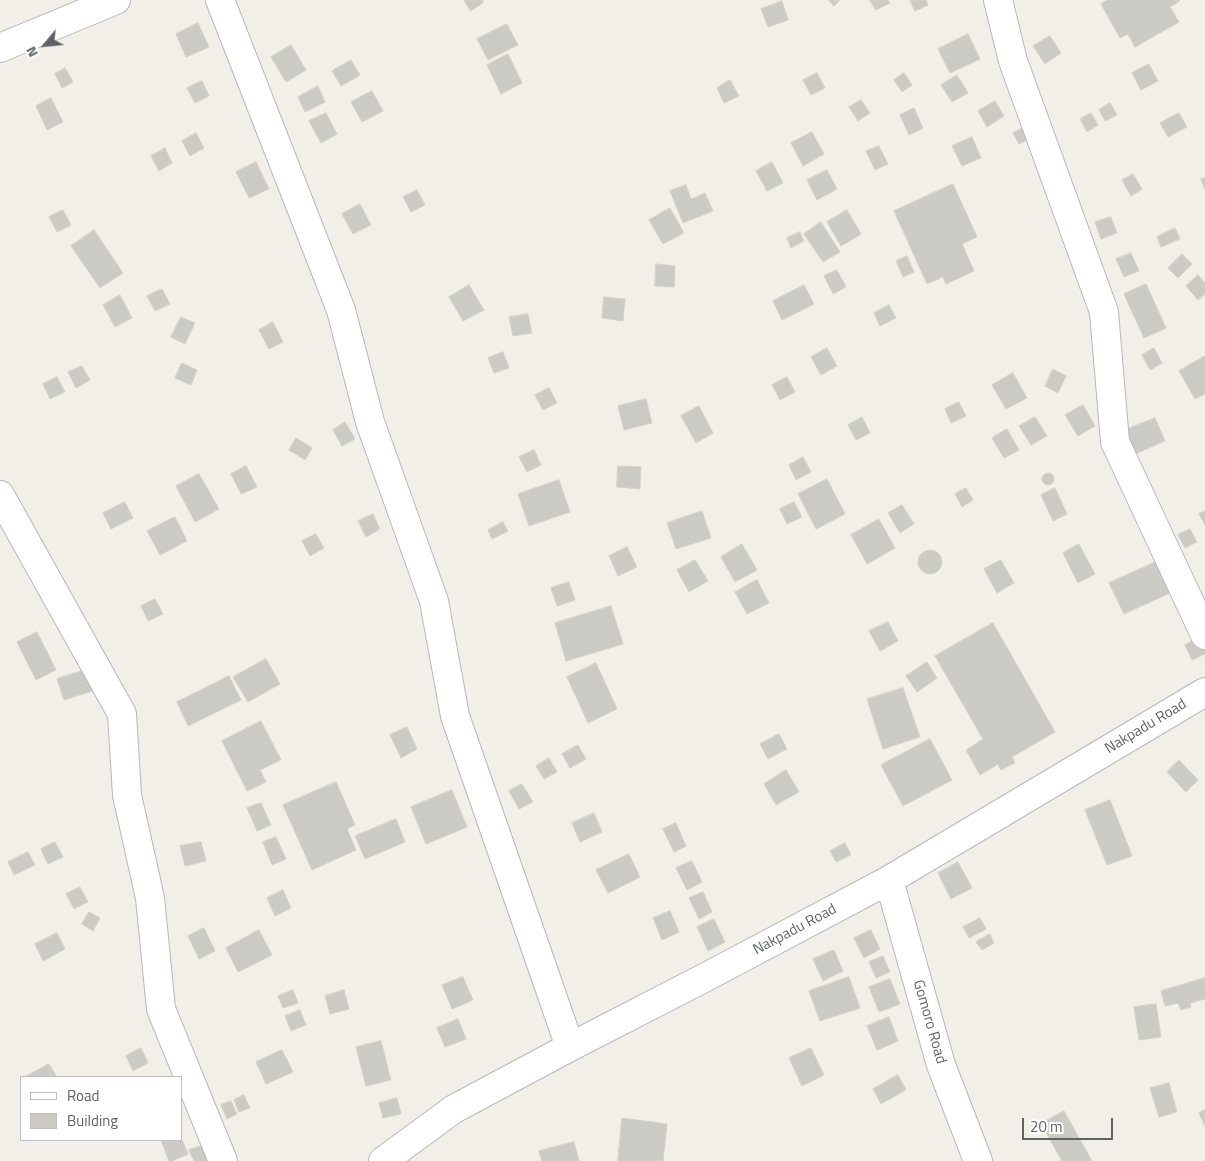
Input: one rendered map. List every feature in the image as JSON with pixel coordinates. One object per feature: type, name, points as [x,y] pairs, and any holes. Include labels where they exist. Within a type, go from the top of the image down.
[{"type":"street","points":[[0,48],[116,0]]},
{"type":"street","points":[[220,0],[341,310],[370,422],[434,601],[456,716],[570,1047]]},
{"type":"street","points":[[998,0],[1013,61],[1104,312],[1115,442],[1205,634]]},
{"type":"street","points":[[0,495],[122,714],[127,795],[150,898],[161,1009],[223,1161]]},
{"type":"street","name":"Nakpadu Road","points":[[383,1161],[454,1110],[889,880],[1205,692]]},
{"type":"street","name":"Gomoro Road","points":[[889,880],[941,1064],[978,1161]]},
{"type":"building","points":[[464,0],[482,0],[484,2],[471,11]]},
{"type":"building","points":[[829,0],[840,0],[834,6]]},
{"type":"building","points":[[870,0],[888,0],[890,3],[876,10]]},
{"type":"building","points":[[910,0],[926,0],[928,5],[915,11]]},
{"type":"building","points":[[1108,0],[1179,0],[1170,7],[1179,22],[1135,47],[1128,34],[1120,38],[1101,4]]},
{"type":"building","points":[[782,1],[788,20],[768,27],[761,9]]},
{"type":"building","points":[[198,23],[209,47],[186,57],[176,34]]},
{"type":"building","points":[[507,24],[518,45],[488,60],[477,39]]},
{"type":"building","points":[[968,34],[980,59],[950,73],[938,49]]},
{"type":"building","points":[[1050,36],[1061,53],[1045,64],[1033,46]]},
{"type":"building","points":[[291,45],[306,70],[286,82],[271,57]]},
{"type":"building","points":[[508,54],[522,83],[501,94],[487,65]]},
{"type":"building","points":[[351,60],[360,75],[341,86],[332,71]]},
{"type":"building","points":[[1149,64],[1158,81],[1141,90],[1132,73]]},
{"type":"building","points":[[65,68],[73,82],[62,88],[55,74]]},
{"type":"building","points":[[817,73],[825,88],[811,95],[803,80]]},
{"type":"building","points":[[904,73],[912,85],[902,92],[894,80]]},
{"type":"building","points":[[957,75],[968,93],[952,102],[941,85]]},
{"type":"building","points":[[730,80],[739,96],[724,103],[717,88]]},
{"type":"building","points":[[202,81],[209,96],[195,103],[187,88]]},
{"type":"building","points":[[318,86],[325,102],[305,112],[298,97]]},
{"type":"building","points":[[372,91],[383,111],[362,122],[351,102]]},
{"type":"building","points":[[51,98],[63,122],[47,130],[36,106]]},
{"type":"building","points":[[861,100],[870,113],[858,121],[849,107]]},
{"type":"building","points":[[995,101],[1004,116],[987,127],[978,111]]},
{"type":"building","points":[[1110,103],[1117,115],[1105,121],[1099,110]]},
{"type":"building","points":[[914,108],[923,128],[909,135],[900,115]]},
{"type":"building","points":[[326,113],[337,134],[321,143],[309,121]]},
{"type":"building","points":[[1091,113],[1098,125],[1087,132],[1080,119]]},
{"type":"building","points":[[1179,113],[1187,127],[1168,137],[1160,123]]},
{"type":"building","points":[[1025,127],[1031,138],[1019,144],[1013,133]]},
{"type":"building","points":[[812,132],[824,154],[803,166],[791,143]]},
{"type":"building","points":[[196,133],[204,148],[190,156],[182,141]]},
{"type":"building","points":[[972,137],[981,158],[962,166],[952,146]]},
{"type":"building","points":[[879,146],[888,164],[875,170],[866,151]]},
{"type":"building","points":[[165,148],[172,163],[159,171],[151,156]]},
{"type":"building","points":[[256,162],[269,189],[249,198],[236,172]]},
{"type":"building","points":[[772,162],[783,183],[767,191],[756,171]]},
{"type":"building","points":[[827,170],[837,189],[817,200],[807,180]]},
{"type":"building","points":[[1133,174],[1142,189],[1131,196],[1122,180]]},
{"type":"building","points":[[1205,178],[1205,190],[1201,179]]},
{"type":"building","points":[[953,184],[977,237],[962,244],[974,271],[946,284],[943,277],[927,284],[894,211]]},
{"type":"building","points":[[686,185],[691,199],[705,193],[713,211],[683,223],[670,191]]},
{"type":"building","points":[[417,190],[425,205],[411,212],[403,197]]},
{"type":"building","points":[[360,204],[371,225],[353,234],[342,214]]},
{"type":"building","points":[[670,208],[684,233],[663,244],[649,220]]},
{"type":"building","points":[[63,210],[71,225],[57,232],[49,217]]},
{"type":"building","points":[[847,210],[861,234],[841,246],[827,222]]},
{"type":"building","points":[[1111,217],[1117,233],[1101,239],[1095,222]]},
{"type":"building","points":[[821,222],[840,252],[823,262],[804,234]]},
{"type":"building","points":[[1175,228],[1180,239],[1161,247],[1157,237]]},
{"type":"building","points":[[94,230],[123,273],[100,288],[71,246]]},
{"type":"building","points":[[800,232],[804,241],[791,248],[787,238]]},
{"type":"building","points":[[1131,253],[1139,271],[1124,277],[1116,259]]},
{"type":"building","points":[[1182,254],[1192,264],[1178,278],[1168,268]]},
{"type":"building","points":[[907,256],[914,272],[903,277],[896,261]]},
{"type":"building","points":[[656,264],[675,266],[674,287],[655,286]]},
{"type":"building","points":[[837,270],[846,287],[833,294],[824,276]]},
{"type":"building","points":[[1198,275],[1205,283],[1205,294],[1198,300],[1186,286]]},
{"type":"building","points":[[1146,284],[1166,328],[1144,338],[1124,294]]},
{"type":"building","points":[[469,285],[484,310],[463,321],[449,297]]},
{"type":"building","points":[[804,285],[814,304],[782,320],[773,301]]},
{"type":"building","points":[[162,289],[170,304],[155,311],[147,296]]},
{"type":"building","points":[[120,295],[132,318],[115,327],[103,305]]},
{"type":"building","points":[[604,297],[625,299],[623,321],[602,318]]},
{"type":"building","points":[[889,305],[896,318],[880,326],[874,313]]},
{"type":"building","points":[[528,314],[532,333],[513,336],[509,317]]},
{"type":"building","points":[[181,317],[195,323],[185,344],[171,337]]},
{"type":"building","points":[[273,322],[283,342],[269,349],[259,330]]},
{"type":"building","points":[[827,348],[837,366],[821,375],[811,357]]},
{"type":"building","points":[[1154,348],[1162,363],[1150,370],[1142,355]]},
{"type":"building","points":[[503,352],[509,368],[494,373],[488,358]]},
{"type":"building","points":[[1205,356],[1205,394],[1195,399],[1179,371]]},
{"type":"building","points":[[182,363],[197,370],[191,385],[175,378]]},
{"type":"building","points":[[82,366],[90,380],[76,388],[68,372]]},
{"type":"building","points":[[1053,369],[1066,376],[1058,393],[1045,386]]},
{"type":"building","points":[[1013,373],[1027,398],[1006,409],[992,385]]},
{"type":"building","points":[[57,377],[65,392],[50,399],[43,384]]},
{"type":"building","points":[[787,377],[795,392],[780,400],[772,385]]},
{"type":"building","points":[[549,388],[557,403],[543,410],[535,395]]},
{"type":"building","points":[[646,399],[652,423],[624,430],[618,406]]},
{"type":"building","points":[[959,402],[966,416],[951,423],[945,409]]},
{"type":"building","points":[[1083,405],[1095,426],[1078,436],[1065,415]]},
{"type":"building","points":[[699,406],[713,433],[696,443],[681,416]]},
{"type":"building","points":[[862,417],[870,433],[856,440],[848,425]]},
{"type":"building","points":[[1035,417],[1047,436],[1031,445],[1019,426]]},
{"type":"building","points":[[1155,418],[1165,441],[1135,454],[1125,430]]},
{"type":"building","points":[[345,422],[355,439],[342,446],[333,430]]},
{"type":"building","points":[[1007,429],[1019,450],[1004,458],[992,438]]},
{"type":"building","points":[[296,438],[312,448],[305,460],[289,450]]},
{"type":"building","points":[[534,450],[541,465],[527,472],[519,457]]},
{"type":"building","points":[[803,457],[811,472],[796,480],[789,465]]},
{"type":"building","points":[[246,466],[257,487],[241,494],[231,474]]},
{"type":"building","points":[[618,466],[641,467],[640,489],[617,487]]},
{"type":"building","points":[[1046,473],[1050,473],[1054,479],[1050,485],[1046,485],[1042,481],[1042,477]]},
{"type":"building","points":[[199,474],[219,509],[195,522],[176,486]]},
{"type":"building","points":[[827,479],[845,514],[816,529],[798,494]]},
{"type":"building","points":[[559,480],[570,512],[529,526],[518,494]]},
{"type":"building","points":[[966,488],[973,500],[962,507],[955,494]]},
{"type":"building","points":[[1055,488],[1067,514],[1053,521],[1041,495]]},
{"type":"building","points":[[125,502],[133,518],[111,529],[103,513]]},
{"type":"building","points":[[794,502],[802,517],[787,524],[780,509]]},
{"type":"building","points":[[902,505],[914,524],[900,533],[888,513]]},
{"type":"building","points":[[702,511],[711,538],[676,549],[667,523]]},
{"type":"building","points":[[1205,511],[1205,525],[1199,514]]},
{"type":"building","points":[[373,514],[380,529],[366,537],[358,521]]},
{"type":"building","points":[[175,517],[187,541],[160,555],[147,531]]},
{"type":"building","points":[[879,519],[895,548],[867,564],[851,535]]},
{"type":"building","points":[[503,522],[508,531],[492,539],[488,530]]},
{"type":"building","points":[[1190,529],[1197,542],[1185,548],[1178,535]]},
{"type":"building","points":[[316,534],[324,548],[310,556],[302,541]]},
{"type":"building","points":[[742,544],[757,570],[735,582],[721,557]]},
{"type":"building","points":[[1079,544],[1095,574],[1078,583],[1063,553]]},
{"type":"building","points":[[627,547],[637,567],[618,576],[609,556]]},
{"type":"building","points":[[930,550],[938,554],[942,562],[938,570],[930,574],[922,570],[918,562],[922,554]]},
{"type":"building","points":[[1167,557],[1181,588],[1124,614],[1109,583]]},
{"type":"building","points":[[695,560],[708,581],[689,592],[677,570]]},
{"type":"building","points":[[1001,560],[1014,583],[997,593],[984,569]]},
{"type":"building","points":[[757,580],[769,603],[747,614],[735,592]]},
{"type":"building","points":[[569,582],[575,600],[557,606],[551,588]]},
{"type":"building","points":[[155,599],[163,614],[148,621],[141,606]]},
{"type":"building","points":[[611,606],[623,644],[566,661],[555,623]]},
{"type":"building","points":[[888,622],[898,641],[880,651],[869,631]]},
{"type":"building","points":[[993,623],[1055,732],[1012,757],[1015,763],[1001,770],[998,764],[980,775],[966,750],[983,739],[935,656]]},
{"type":"building","points":[[37,632],[56,670],[36,680],[17,642]]},
{"type":"building","points":[[1199,638],[1205,654],[1192,660],[1185,645]]},
{"type":"building","points":[[266,659],[280,684],[248,702],[233,677]]},
{"type":"building","points":[[927,662],[937,678],[917,692],[906,676]]},
{"type":"building","points":[[596,663],[617,709],[588,723],[567,677]]},
{"type":"building","points":[[88,669],[95,690],[64,700],[57,679]]},
{"type":"building","points":[[229,676],[241,700],[188,726],[177,702]]},
{"type":"building","points":[[903,688],[920,737],[883,749],[867,699]]},
{"type":"building","points":[[261,721],[281,760],[260,770],[266,782],[247,791],[222,741]]},
{"type":"building","points":[[407,727],[417,749],[401,758],[390,735]]},
{"type":"building","points":[[779,734],[787,749],[768,759],[760,744]]},
{"type":"building","points":[[930,739],[952,780],[903,806],[881,765]]},
{"type":"building","points":[[578,745],[586,759],[570,768],[562,754]]},
{"type":"building","points":[[549,758],[557,772],[544,779],[536,766]]},
{"type":"building","points":[[1179,760],[1198,780],[1186,792],[1167,772]]},
{"type":"building","points":[[786,770],[799,792],[776,805],[764,784]]},
{"type":"building","points":[[336,782],[355,825],[347,829],[356,850],[312,870],[283,805]]},
{"type":"building","points":[[522,784],[533,802],[519,809],[509,791]]},
{"type":"building","points":[[452,790],[467,827],[426,844],[411,807]]},
{"type":"building","points":[[1110,800],[1132,856],[1107,865],[1085,810]]},
{"type":"building","points":[[261,803],[271,825],[257,831],[247,808]]},
{"type":"building","points":[[594,813],[602,832],[580,842],[572,823]]},
{"type":"building","points":[[396,819],[405,842],[365,859],[355,836]]},
{"type":"building","points":[[676,823],[686,846],[674,852],[663,829]]},
{"type":"building","points":[[276,837],[286,859],[272,865],[263,842]]},
{"type":"building","points":[[55,842],[63,857],[48,864],[41,849]]},
{"type":"building","points":[[201,842],[206,861],[185,866],[180,846]]},
{"type":"building","points":[[845,843],[851,855],[836,862],[830,851]]},
{"type":"building","points":[[28,852],[35,865],[14,875],[8,862]]},
{"type":"building","points":[[629,854],[640,877],[608,893],[596,870]]},
{"type":"building","points":[[692,861],[702,882],[687,890],[676,868]]},
{"type":"building","points":[[958,862],[972,888],[951,899],[938,873]]},
{"type":"building","points":[[80,887],[88,902],[74,909],[66,894]]},
{"type":"building","points":[[283,890],[291,908],[275,916],[267,898]]},
{"type":"building","points":[[703,892],[712,912],[699,919],[689,898]]},
{"type":"building","points":[[670,911],[679,932],[662,940],[653,918]]},
{"type":"building","points":[[89,912],[100,918],[93,931],[82,924]]},
{"type":"building","points":[[980,918],[986,929],[969,938],[963,927]]},
{"type":"building","points":[[714,919],[725,942],[708,951],[697,927]]},
{"type":"building","points":[[204,928],[215,951],[199,959],[188,936]]},
{"type":"building","points":[[259,930],[272,955],[238,972],[226,948]]},
{"type":"building","points":[[871,930],[880,949],[864,958],[854,938]]},
{"type":"building","points":[[57,933],[65,949],[43,961],[35,944]]},
{"type":"building","points":[[990,934],[994,943],[982,950],[976,942]]},
{"type":"building","points":[[834,950],[843,971],[823,981],[813,959]]},
{"type":"building","points":[[883,956],[890,972],[876,978],[869,962]]},
{"type":"building","points":[[463,977],[473,1000],[452,1009],[442,985]]},
{"type":"building","points":[[849,977],[860,1008],[820,1021],[809,991]]},
{"type":"building","points":[[1205,978],[1205,999],[1190,1003],[1191,1007],[1181,1010],[1178,1003],[1165,1006],[1161,991]]},
{"type":"building","points":[[890,979],[900,1004],[879,1012],[869,987]]},
{"type":"building","points":[[293,990],[298,1003],[283,1008],[278,996]]},
{"type":"building","points":[[344,990],[349,1009],[330,1014],[325,996]]},
{"type":"building","points":[[1156,1004],[1161,1037],[1139,1040],[1134,1007]]},
{"type":"building","points":[[300,1010],[306,1025],[291,1031],[285,1016]]},
{"type":"building","points":[[889,1017],[898,1041],[877,1050],[867,1026]]},
{"type":"building","points":[[458,1019],[466,1039],[445,1047],[437,1028]]},
{"type":"building","points":[[381,1041],[391,1080],[366,1086],[356,1047]]},
{"type":"building","points":[[141,1048],[148,1063],[133,1071],[126,1056]]},
{"type":"building","points":[[811,1048],[824,1075],[802,1086],[789,1058]]},
{"type":"building","points":[[282,1050],[293,1072],[266,1084],[256,1062]]},
{"type":"building","points":[[49,1064],[56,1076],[27,1076]]},
{"type":"building","points":[[898,1075],[906,1090],[881,1104],[873,1089]]},
{"type":"building","points":[[1169,1083],[1177,1112],[1159,1117],[1150,1088]]},
{"type":"building","points":[[244,1095],[250,1108],[239,1112],[234,1100]]},
{"type":"building","points":[[397,1098],[401,1114],[383,1118],[379,1103]]},
{"type":"building","points":[[231,1101],[237,1114],[227,1119],[221,1105]]},
{"type":"building","points":[[1205,1110],[1205,1126],[1199,1113]]},
{"type":"building","points":[[1064,1111],[1092,1161],[1062,1161],[1041,1124]]},
{"type":"building","points":[[622,1118],[667,1124],[663,1161],[618,1161]]},
{"type":"building","points":[[182,1139],[188,1154],[169,1161],[161,1141],[182,1141]]},
{"type":"building","points":[[574,1142],[579,1161],[542,1161],[539,1151]]},
{"type":"building","points":[[204,1145],[210,1161],[194,1161],[189,1150]]}]
